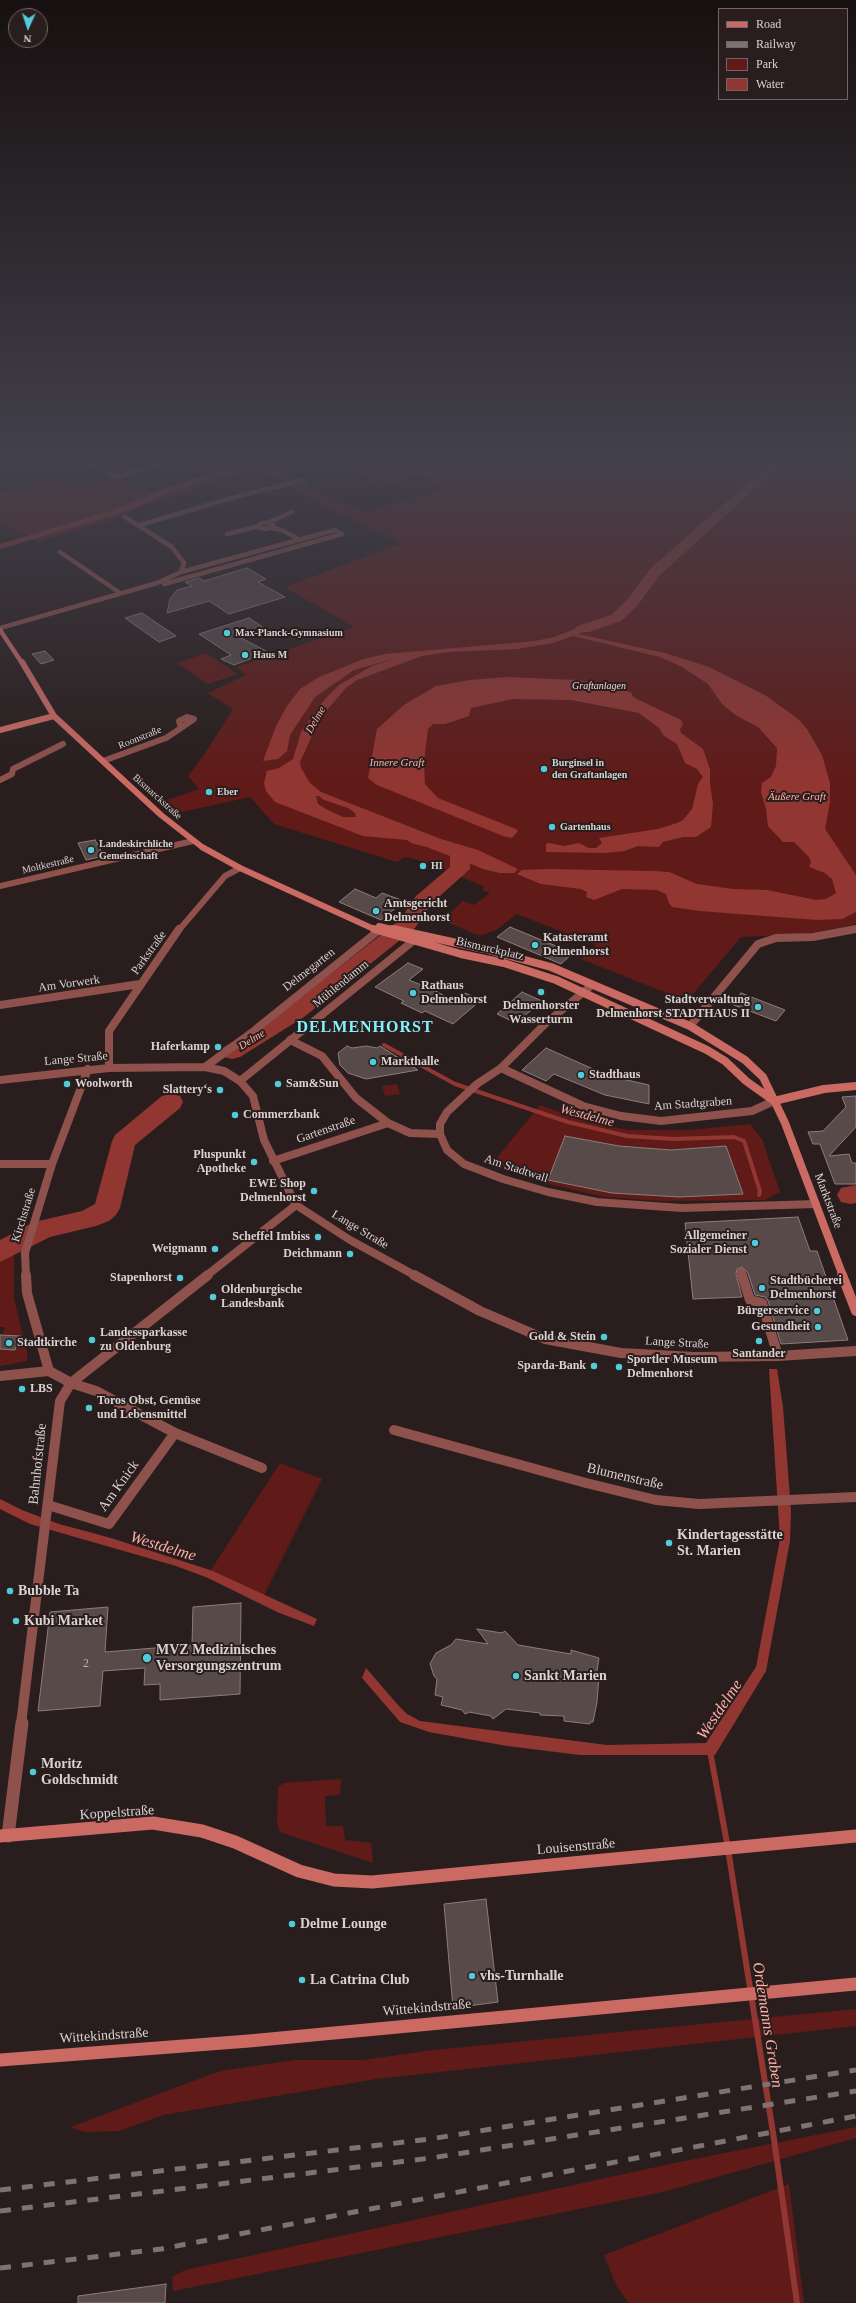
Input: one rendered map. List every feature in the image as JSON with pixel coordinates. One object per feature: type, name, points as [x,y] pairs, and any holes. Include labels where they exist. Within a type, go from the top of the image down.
[{"type":"main road","name":"Bismarckstraße","points":[[0,629],[8,639],[54,716],[161,815],[193,841],[240,868],[378,931],[407,933],[420,936]]},
{"type":"main road","points":[[0,730],[54,716]]},
{"type":"main road","name":"Bismarckstraße","points":[[351,918],[412,941]]},
{"type":"main road","name":"Bismarckplatz","points":[[420,936],[528,960],[690,1026]]},
{"type":"main road","name":"Bismarckplatz","points":[[412,941],[541,973],[584,992],[707,1050],[725,1061],[746,1081],[774,1101]]},
{"type":"main road","name":"Marktstraße","points":[[690,1026],[709,1036],[745,1060],[764,1077],[810,1188],[856,1311]]},
{"type":"main road","points":[[774,1101],[824,1089],[856,1086]]},
{"type":"main road","name":"Koppelstraße","points":[[4,1836],[153,1823],[202,1831],[235,1842],[299,1871]]},
{"type":"main road","name":"Louisenstraße","points":[[299,1871],[334,1880],[372,1882],[856,1836]]},
{"type":"main road","name":"Wittekindstraße","points":[[0,2060],[249,2041],[856,1984]]},
{"type":"street","points":[[77,563],[120,593]]},
{"type":"street","points":[[181,572],[184,563]]},
{"type":"street","points":[[0,629],[157,583],[181,572],[213,563]]},
{"type":"street","points":[[157,583],[174,583],[241,563]]},
{"type":"street","name":"Roonstraße","points":[[104,761],[166,738],[181,728]]},
{"type":"street","points":[[0,780],[12,774],[13,769],[25,762],[63,744]]},
{"type":"street","name":"Moltkestraße","points":[[0,886],[180,846],[193,841]]},
{"type":"street","name":"Parkstraße","points":[[109,1068],[109,1031],[140,984],[188,918],[225,876],[240,868]]},
{"type":"street","points":[[690,1026],[758,944],[776,938],[812,937],[856,929]]},
{"type":"street","name":"Delmegarten","points":[[205,1067],[255,1030],[378,931]]},
{"type":"street","name":"Mühlendamm","points":[[240,1081],[420,936]]},
{"type":"street","name":"Am Vorwerk","points":[[0,1005],[140,984]]},
{"type":"street","points":[[290,1040],[322,1056],[334,1073],[356,1098],[388,1123],[410,1133],[440,1134],[440,1124],[447,1112],[465,1094],[500,1068],[545,1024],[573,999],[592,985]]},
{"type":"street","name":"Lange Straße","points":[[0,1080],[88,1069],[109,1068],[205,1067],[224,1071],[240,1081],[253,1096],[264,1140],[273,1161],[296,1205],[350,1240],[480,1311],[545,1339],[621,1353],[694,1357],[778,1356],[856,1351]]},
{"type":"street","name":"Am Stadtgraben","points":[[500,1068],[583,1106],[634,1118],[661,1121],[701,1118],[752,1111],[774,1101]]},
{"type":"street","name":"Kirchstraße","points":[[48,1371],[27,1293],[24,1270],[25,1253],[52,1164],[88,1069]]},
{"type":"street","name":"Gartenstraße","points":[[273,1161],[388,1123]]},
{"type":"street","name":"Am Stadtwall","points":[[440,1134],[447,1150],[464,1164],[503,1179],[548,1192],[597,1202],[663,1208],[815,1201]]},
{"type":"street","points":[[0,1164],[52,1164]]},
{"type":"street","name":"Bahnhofstraße","points":[[4,1836],[48,1510],[60,1401],[71,1384],[296,1205]]},
{"type":"street","points":[[741,1272],[750,1300],[762,1303],[778,1356]]},
{"type":"street","points":[[0,1376],[48,1371],[71,1384],[96,1391],[175,1432],[262,1468]]},
{"type":"street","name":"Blumenstraße","points":[[394,1430],[586,1483],[656,1500],[699,1504],[856,1497]]},
{"type":"street","name":"Am Knick","points":[[48,1510],[109,1524],[175,1432]]},
{"type":"green space","name":"Graftanlagen","points":[[348,563],[856,563],[856,924],[805,934],[741,937],[687,1001],[581,959],[596,945],[517,914],[496,930],[480,936],[442,920],[463,901],[474,905],[490,893],[482,890],[484,887],[431,863],[405,857],[397,862],[274,824],[250,797],[173,814],[161,802],[199,789],[188,776],[204,755],[233,709],[208,693],[246,675],[236,667],[354,627],[285,587]]},
{"type":"green space","points":[[206,653],[238,674],[208,684],[177,663]]},
{"type":"green space","points":[[397,1084],[400,1094],[385,1096],[382,1086]]},
{"type":"green space","points":[[540,1105],[590,1123],[630,1130],[690,1130],[750,1124],[762,1139],[780,1192],[765,1200],[662,1201],[605,1197],[553,1185],[492,1164]]},
{"type":"green space","points":[[14,1254],[14,1299],[27,1351],[27,1361],[0,1366],[0,1349],[15,1350],[19,1336],[2,1335],[5,1327],[0,1327],[0,1262]]},
{"type":"green space","points":[[280,1463],[322,1479],[264,1595],[211,1570]]},
{"type":"green space","points":[[341,1779],[340,1795],[325,1796],[326,1826],[343,1826],[345,1840],[371,1843],[373,1863],[280,1832],[277,1824],[278,1787],[284,1783]]},
{"type":"green space","points":[[856,2009],[856,2026],[376,2079],[163,2115],[119,2131],[84,2132],[71,2127],[220,2071],[295,2060],[362,2060],[434,2050]]},
{"type":"green space","points":[[856,2127],[856,2138],[663,2192],[173,2291],[172,2277],[185,2270],[670,2164]]},
{"type":"green space","points":[[789,2184],[804,2303],[629,2303],[617,2287],[604,2255]]},
{"type":"water","name":"Äußere Graft","points":[[604,618],[618,620],[578,634],[665,653],[709,667],[765,695],[798,719],[807,729],[822,755],[830,783],[830,802],[825,829],[856,875],[856,912],[842,919],[817,920],[700,911],[672,907],[666,894],[657,890],[622,889],[594,900],[586,897],[587,892],[581,889],[541,884],[517,874],[522,870],[547,869],[653,871],[669,872],[697,884],[733,889],[767,890],[816,900],[826,899],[836,893],[832,879],[825,873],[809,867],[811,862],[809,857],[794,842],[783,842],[768,826],[766,809],[761,792],[762,783],[771,777],[776,766],[777,748],[758,727],[737,716],[722,704],[708,684],[682,667],[660,657],[573,636],[553,643],[517,649],[448,652],[422,656],[357,680],[346,688],[320,718],[300,762],[301,768],[310,783],[321,792],[441,839],[478,850],[518,869],[514,873],[500,873],[483,869],[438,850],[411,843],[407,840],[363,836],[275,802],[266,791],[264,783],[267,771],[279,768],[293,759],[301,732],[325,699],[339,685],[372,666],[397,658],[354,670],[315,697],[290,735],[287,751],[278,759],[263,761],[276,726],[287,706],[300,689],[319,677],[364,659],[385,654],[535,641],[554,637]],"holes":[[[316,796],[319,796],[324,800],[348,808],[355,813],[356,817],[343,817],[326,809],[318,804]]]},
{"type":"water","name":"Innere Graft","points":[[507,677],[578,680],[588,682],[599,689],[624,690],[632,693],[632,696],[637,699],[681,720],[683,725],[680,729],[681,733],[703,749],[710,769],[710,784],[713,804],[711,827],[696,837],[683,837],[663,842],[659,847],[638,846],[624,851],[606,853],[546,852],[546,844],[549,843],[564,846],[579,843],[589,848],[596,848],[602,843],[599,838],[658,829],[677,823],[683,820],[692,809],[698,784],[703,777],[697,769],[685,763],[677,744],[664,736],[659,728],[639,713],[571,700],[513,699],[471,708],[469,716],[445,724],[433,724],[428,729],[424,761],[425,784],[438,798],[516,829],[518,831],[512,838],[503,836],[377,785],[368,778],[377,729],[404,705],[436,686],[470,680]]},
{"type":"water","points":[[769,1369],[777,1369],[783,1407],[791,1511],[790,1541],[766,1671],[715,1755],[580,1755],[507,1746],[429,1732],[400,1722],[362,1678],[366,1668],[407,1714],[420,1721],[607,1745],[706,1743],[756,1667],[780,1539]]},
{"type":"water","points":[[0,1499],[22,1510],[59,1524],[111,1538],[213,1571],[317,1619],[314,1626],[277,1612],[208,1578],[176,1566],[30,1524],[0,1509]]},
{"type":"building","points":[[247,568],[266,579],[258,582],[285,597],[229,614],[209,601],[167,613],[170,599],[177,590],[192,586],[185,582],[199,578],[204,581]]},
{"type":"building","points":[[142,613],[176,636],[159,642],[125,618]]},
{"type":"building","points":[[249,618],[267,630],[241,638],[268,652],[234,665],[221,659],[231,655],[199,634]]},
{"type":"building","points":[[45,651],[54,660],[41,664],[32,654]]},
{"type":"building","name":"Landeskirchliche Gemeinschaft","points":[[95,840],[104,856],[86,860],[78,843]]},
{"type":"building","name":"Amtsgericht Delmenhorst","points":[[355,889],[376,898],[382,893],[404,901],[381,920],[339,902]]},
{"type":"building","name":"Katasteramt Delmenhorst","points":[[510,927],[573,953],[561,964],[497,937]]},
{"type":"building","name":"Rathaus Delmenhorst","points":[[408,963],[423,969],[409,980],[434,990],[455,1002],[465,993],[481,1000],[453,1024],[425,1011],[422,1013],[401,1003],[404,1001],[375,987]]},
{"type":"building","points":[[522,992],[542,1001],[516,1023],[497,1014]]},
{"type":"building","name":"Stadtverwaltung Delmenhorst STADTHAUS II","points":[[741,993],[785,1010],[776,1021],[731,1004]]},
{"type":"building","name":"Markthalle","points":[[347,1046],[352,1048],[366,1046],[377,1048],[380,1046],[418,1070],[366,1079],[348,1073],[340,1065],[338,1053]]},
{"type":"building","name":"Stadthaus","points":[[546,1048],[609,1076],[649,1085],[649,1104],[605,1095],[554,1074],[546,1081],[522,1070]]},
{"type":"building","points":[[856,1096],[856,1127],[829,1156],[849,1154],[852,1163],[856,1163],[856,1184],[835,1184],[820,1144],[813,1144],[808,1132],[823,1131],[846,1107],[842,1097]]},
{"type":"building","points":[[565,1136],[619,1146],[671,1150],[726,1146],[743,1194],[679,1197],[612,1193],[548,1180]]},
{"type":"building","points":[[798,1217],[810,1251],[817,1251],[848,1340],[781,1344],[768,1301],[765,1297],[755,1295],[748,1273],[742,1267],[737,1269],[736,1274],[742,1297],[693,1299],[685,1223]]},
{"type":"building","name":"Stadtkirche","points":[[0,1335],[20,1336],[15,1350],[0,1349]]},
{"type":"building","points":[[241,1603],[240,1694],[160,1700],[160,1684],[144,1685],[145,1668],[103,1671],[100,1706],[38,1711],[50,1612],[108,1607],[105,1652],[192,1645],[193,1607]]},
{"type":"building","name":"Sankt Marien","points":[[477,1629],[502,1633],[505,1631],[518,1645],[571,1654],[571,1650],[599,1658],[596,1677],[599,1677],[597,1702],[593,1722],[590,1722],[590,1724],[564,1721],[564,1716],[540,1715],[540,1713],[506,1709],[493,1719],[491,1716],[469,1712],[465,1714],[462,1710],[441,1705],[443,1697],[435,1695],[437,1679],[434,1676],[430,1664],[436,1653],[451,1645],[456,1639],[488,1644]]},
{"type":"building","name":"vhs-Turnhalle","points":[[486,1899],[498,2002],[453,2008],[444,1904]]},
{"type":"building","points":[[166,2284],[165,2303],[78,2303],[78,2296]]},
{"type":"waterway","name":"Delme","points":[[583,629],[616,618],[632,603],[655,572],[665,563]]},
{"type":"waterway","name":"Delme","points":[[232,1052],[263,1031],[296,1012],[408,924],[423,900],[460,869],[460,853],[436,844]]},
{"type":"waterway","name":"Westdelme","points":[[384,1045],[455,1084],[568,1122],[627,1136],[674,1139],[734,1137],[744,1141],[760,1191],[759,1195]]},
{"type":"waterway","name":"Delme","points":[[0,1252],[43,1229],[87,1219],[100,1214],[107,1208],[124,1141],[171,1102]]},
{"type":"waterway","points":[[850,1195],[856,1194]]},
{"type":"waterway","name":"Ordemanns Graben","points":[[710,1751],[727,1843],[774,2139],[797,2303]]},
{"type":"railway","points":[[0,2190],[430,2139],[856,2070]]},
{"type":"railway","points":[[0,2211],[431,2158],[856,2091]]},
{"type":"railway","points":[[0,2268],[161,2249],[856,2116]]},
{"type":"place","name":"Max-Planck-Gymnasium","points":[[227,633]]},
{"type":"place","name":"Haus M","points":[[245,655]]},
{"type":"place","name":"Burginsel in den Graftanlagen","points":[[544,769]]},
{"type":"place","name":"Eber","points":[[209,792]]},
{"type":"place","name":"Gartenhaus","points":[[552,827]]},
{"type":"place","name":"Landeskirchliche Gemeinschaft","points":[[91,850]]},
{"type":"place","name":"HI","points":[[423,866]]},
{"type":"place","name":"Amtsgericht Delmenhorst","points":[[376,911]]},
{"type":"place","name":"Katasteramt Delmenhorst","points":[[535,945]]},
{"type":"place","name":"Delmenhorster Wasserturm","points":[[541,992]]},
{"type":"place","name":"Rathaus Delmenhorst","points":[[413,993]]},
{"type":"place","name":"Stadtverwaltung Delmenhorst STADTHAUS II","points":[[758,1007]]},
{"type":"place","name":"Haferkamp","points":[[218,1047]]},
{"type":"place","name":"Markthalle","points":[[373,1062]]},
{"type":"place","name":"Stadthaus","points":[[581,1075]]},
{"type":"place","name":"Woolworth","points":[[67,1084]]},
{"type":"place","name":"Sam&Sun","points":[[278,1084]]},
{"type":"place","name":"Slattery‘s","points":[[220,1090]]},
{"type":"place","name":"Commerzbank","points":[[235,1115]]},
{"type":"place","name":"Pluspunkt Apotheke","points":[[254,1162]]},
{"type":"place","name":"EWE Shop Delmenhorst","points":[[314,1191]]},
{"type":"place","name":"Scheffel Imbiss","points":[[318,1237]]},
{"type":"place","name":"Allgemeiner Sozialer Dienst","points":[[755,1243]]},
{"type":"place","name":"Weigmann","points":[[215,1249]]},
{"type":"place","name":"Deichmann","points":[[350,1254]]},
{"type":"place","name":"Stapenhorst","points":[[180,1278]]},
{"type":"place","name":"Stadtbücherei Delmenhorst","points":[[762,1288]]},
{"type":"place","name":"Oldenburgische Landesbank","points":[[213,1297]]},
{"type":"place","name":"Bürgerservice","points":[[817,1311]]},
{"type":"place","name":"Gesundheit","points":[[818,1327]]},
{"type":"place","name":"Gold & Stein","points":[[604,1337]]},
{"type":"place","name":"Landessparkasse zu Oldenburg","points":[[92,1340]]},
{"type":"place","name":"Santander","points":[[759,1341]]},
{"type":"place","name":"Stadtkirche","points":[[9,1343]]},
{"type":"place","name":"Sparda-Bank","points":[[594,1366]]},
{"type":"place","name":"Sportler Museum Delmenhorst","points":[[619,1367]]},
{"type":"place","name":"LBS","points":[[22,1389]]},
{"type":"place","name":"Toros Obst, Gemüse und Lebensmittel","points":[[89,1408]]},
{"type":"place","name":"Kindertagesstätte St. Marien","points":[[669,1543]]},
{"type":"place","name":"Bubble Ta","points":[[10,1591]]},
{"type":"place","name":"Kubi Market","points":[[16,1621]]},
{"type":"place","name":"MVZ Medizinisches Versorgungszentrum","points":[[147,1658]]},
{"type":"place","name":"Sankt Marien","points":[[516,1676]]},
{"type":"place","name":"Moritz Goldschmidt","points":[[33,1772]]},
{"type":"place","name":"Delme Lounge","points":[[292,1924]]},
{"type":"place","name":"vhs-Turnhalle","points":[[472,1976]]},
{"type":"place","name":"La Catrina Club","points":[[302,1980]]},
{"type":"district","name":"DELMENHORST","points":[[365,1028]]}]
